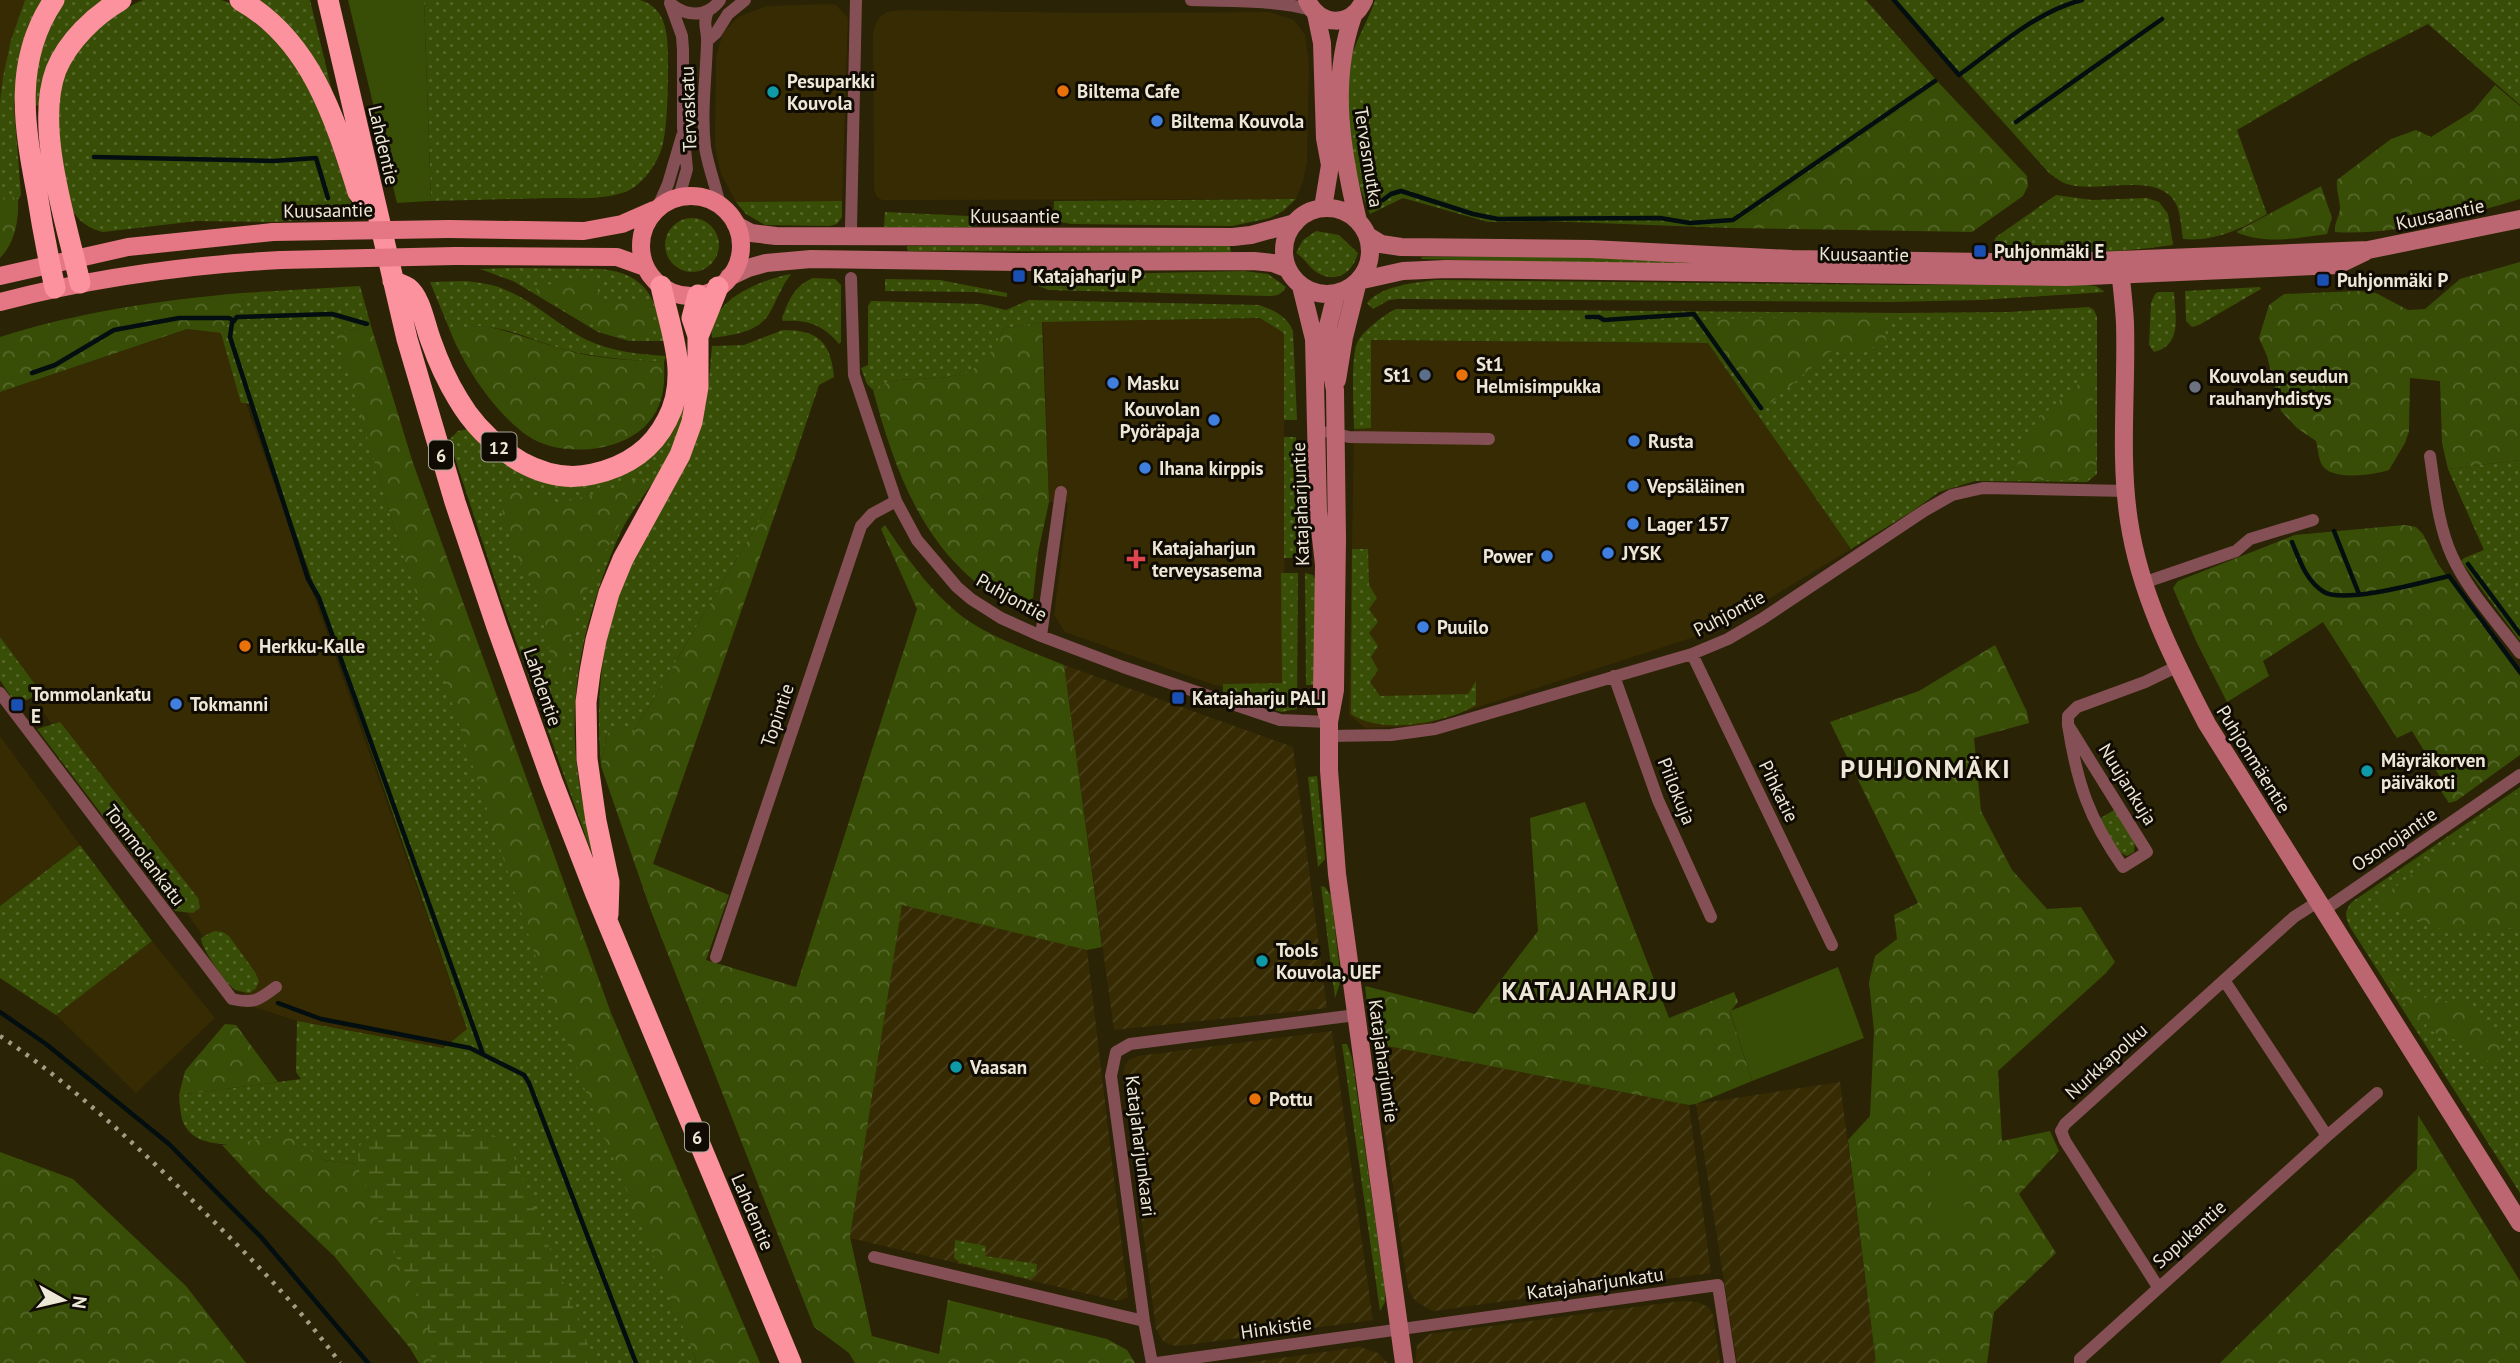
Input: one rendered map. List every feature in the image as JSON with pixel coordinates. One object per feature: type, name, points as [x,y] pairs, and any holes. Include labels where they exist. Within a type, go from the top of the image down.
[{"type":"highway","points":[[54,0],[30,52],[24,107],[26,134],[55,288]]},
{"type":"highway","points":[[79,283],[50,137],[51,85],[60,60],[76,39],[98,16],[121,0]]},
{"type":"highway","points":[[240,0],[271,21],[291,41],[335,124],[358,192],[377,213]]},
{"type":"highway","name":"Lahdentie","points":[[328,0],[407,340],[455,502],[547,768],[608,924],[791,1363]]},
{"type":"highway","name":"12","points":[[393,281],[409,288],[445,374],[473,421],[492,441],[525,464],[569,477],[604,472],[631,460],[654,441],[670,415],[676,394],[678,357],[661,286]]},
{"type":"highway","points":[[608,924],[609,882],[587,759],[586,702],[590,672],[609,593],[623,559],[680,455],[692,422],[698,387],[698,336],[715,286]]},
{"type":"main road","name":"Tervasmutka","points":[[1363,229],[1348,181],[1340,113],[1343,50],[1353,16],[1364,0]]},
{"type":"main road","points":[[1312,8],[1334,22],[1353,16]]},
{"type":"main road","name":"Tervasmutka","points":[[1312,8],[1322,43],[1325,138],[1330,166],[1323,208]]},
{"type":"main road","points":[[1325,138],[1314,192],[1286,240],[1285,260],[1288,269],[1301,286],[1314,292],[1336,293],[1358,281]]},
{"type":"main road","points":[[645,267],[642,236],[650,216],[679,197],[701,197],[720,206],[736,225],[740,238],[736,265],[715,286]]},
{"type":"main road","points":[[1298,219],[1323,208],[1342,211],[1363,229],[1369,260],[1358,281],[1344,337],[1335,390]]},
{"type":"main road","name":"Kuusaantie","points":[[0,276],[128,247],[273,232],[449,229],[584,231],[622,224],[657,209]]},
{"type":"main road","name":"Kuusaantie","points":[[736,225],[751,233],[776,236],[1233,237],[1251,235],[1298,219]]},
{"type":"main road","name":"Kuusaantie","points":[[1358,281],[1403,271],[1446,269],[1707,274],[2120,268],[2368,250],[2520,219]]},
{"type":"main road","name":"Kuusaantie","points":[[1363,229],[1381,244],[1422,248],[1591,249],[1891,262],[2043,263],[2120,268]]},
{"type":"main road","points":[[0,302],[79,283],[179,268],[281,260],[455,256],[617,257],[645,267]]},
{"type":"main road","points":[[661,286],[679,294],[715,286],[748,268],[766,263],[811,259],[1254,261],[1273,263],[1288,269]]},
{"type":"main road","name":"12","points":[[645,267],[661,286]]},
{"type":"main road","name":"Puhjonmäentie","points":[[2120,268],[2125,322],[2126,491],[2129,521],[2143,583],[2176,667],[2207,724],[2520,1223]]},
{"type":"main road","name":"Katajaharjuntie","points":[[1301,286],[1314,339],[1318,510],[1324,565],[1322,690],[1328,729],[1337,874],[1404,1363]]},
{"type":"main road","name":"Katajaharjuntie","points":[[1328,729],[1335,690],[1336,434],[1335,390],[1328,353],[1328,326],[1336,293]]},
{"type":"street","points":[[669,2],[688,14],[708,11],[720,0]]},
{"type":"street","points":[[707,41],[716,33],[728,14],[745,0]]},
{"type":"street","points":[[851,227],[856,0]]},
{"type":"street","points":[[1191,0],[1279,2],[1312,8]]},
{"type":"street","name":"Tervaskatu","points":[[669,2],[682,36],[687,169],[679,197]]},
{"type":"street","name":"Tervaskatu","points":[[708,11],[703,22],[707,41],[704,134],[720,206]]},
{"type":"street","points":[[657,209],[668,184],[684,128]]},
{"type":"street","name":"Puhjontie","points":[[851,278],[854,375],[896,501],[917,540],[957,587],[987,610],[1041,636],[1280,720],[1328,729],[1391,735],[1435,729],[1692,654],[1747,629],[1952,495],[1983,488],[2126,491]]},
{"type":"street","points":[[1318,429],[1349,437],[1489,439]]},
{"type":"street","points":[[2430,456],[2442,529],[2452,556],[2520,653]]},
{"type":"street","points":[[1041,636],[1060,492]]},
{"type":"street","name":"Topintie","points":[[716,957],[861,526],[872,514],[896,501]]},
{"type":"street","points":[[2143,583],[2236,551],[2250,539],[2313,520]]},
{"type":"street","name":"Pihkatie","points":[[1692,654],[1832,945]]},
{"type":"street","points":[[2068,725],[2068,716],[2077,707],[2145,682],[2176,667]]},
{"type":"street","name":"Piilokuja","points":[[1614,676],[1658,800],[1711,917]]},
{"type":"street","name":"Tommolankatu","points":[[0,693],[232,999],[257,1001],[276,987]]},
{"type":"street","name":"Nuujankuja","points":[[2068,725],[2147,852],[2123,867],[2094,822],[2082,793],[2074,767],[2068,725]]},
{"type":"street","name":"Osonojantie","points":[[2321,905],[2520,775]]},
{"type":"street","name":"Nurkkapolku","points":[[2158,1287],[2064,1141],[2061,1131],[2065,1124],[2302,911],[2321,905]]},
{"type":"street","points":[[2224,980],[2327,1136]]},
{"type":"street","name":"Katajaharjunkaari","points":[[1155,1363],[1144,1321],[1111,1076],[1116,1052],[1130,1044],[1356,1015]]},
{"type":"street","name":"Sopukantie","points":[[2080,1363],[2080,1359],[2158,1287],[2377,1093]]},
{"type":"street","points":[[874,1257],[1144,1321]]},
{"type":"street","name":"Katajaharjunkatu","points":[[1399,1329],[1718,1285],[1730,1363]]},
{"type":"street","name":"Hinkistie","points":[[1155,1363],[1399,1329]]},
{"type":"shaded area","points":[[0,0],[25,0],[11,40],[0,102]]},
{"type":"shaded area","points":[[836,5],[848,18],[842,201],[736,202],[721,174],[715,147],[716,56],[723,33],[738,17],[766,6]]},
{"type":"shaded area","points":[[887,12],[1269,12],[1294,20],[1305,35],[1309,62],[1307,162],[1296,199],[882,200],[874,190],[873,33],[880,17]]},
{"type":"shaded area","points":[[1260,318],[1284,333],[1285,699],[1214,685],[1065,632],[1054,615],[1068,503],[1049,502],[1043,322]]},
{"type":"shaded area","points":[[187,329],[221,333],[467,1029],[445,1048],[297,1021],[254,1007],[0,652],[0,392]]},
{"type":"shaded area","points":[[1359,340],[1708,343],[1851,549],[1719,629],[1420,726],[1365,728],[1349,715],[1354,429]]},
{"type":"shaded area","points":[[1064,665],[1293,747],[1327,1008],[1114,1030]]},
{"type":"shaded area","points":[[0,736],[80,845],[0,906]]},
{"type":"shaded area","points":[[902,904],[1087,950],[1128,1297],[1118,1301],[850,1238]]},
{"type":"shaded area","points":[[152,941],[215,1018],[136,1093],[56,1015]]},
{"type":"shaded area","points":[[1332,1031],[1373,1320],[1179,1346],[1163,1341],[1156,1329],[1123,1079],[1124,1067],[1129,1060],[1138,1056]]},
{"type":"shaded area","points":[[1372,1043],[1689,1105],[1711,1273],[1433,1311],[1415,1301],[1408,1288]]},
{"type":"shaded area","points":[[1840,1082],[1876,1363],[1737,1363],[1696,1104]]},
{"type":"shaded area","points":[[1681,1301],[1698,1302],[1708,1307],[1713,1315],[1720,1363],[1415,1363],[1417,1345],[1430,1334]]},
{"type":"shaded area","points":[[1360,1347],[1378,1353],[1388,1363],[1245,1363]]},
{"type":"green space","points":[[25,0],[47,0],[18,73],[14,106],[21,195],[18,200],[10,195],[0,199],[0,102],[3,77],[11,40]]},
{"type":"green space","points":[[64,0],[107,0],[42,106],[34,105],[36,77],[42,51]]},
{"type":"green space","points":[[143,0],[221,0],[232,4],[286,48],[319,108],[356,218],[273,222],[197,221],[103,232],[79,219],[69,200],[62,165],[57,125],[60,79],[75,53],[94,32],[117,14]]},
{"type":"green space","points":[[257,0],[310,0],[334,99],[292,32],[270,9]]},
{"type":"green space","points":[[348,0],[424,0],[431,201],[397,203]]},
{"type":"green space","points":[[424,0],[640,0],[649,4],[661,17],[668,43],[663,145],[651,170],[636,185],[617,195],[431,201]]},
{"type":"green space","points":[[1375,0],[1866,0],[1938,82],[1730,228],[1544,221],[1488,222],[1403,198],[1370,214],[1357,177],[1349,136],[1347,93],[1352,55]]},
{"type":"green space","points":[[1893,0],[2520,0],[2520,105],[2428,24],[2352,63],[2237,130],[2267,214],[2227,233],[2206,238],[2183,239],[2177,206],[2169,195],[2157,188],[2142,185],[2077,186],[2064,183],[2050,174]]},
{"type":"green space","points":[[1938,82],[2027,176],[2028,186],[2023,196],[1972,232],[1730,228]]},
{"type":"green space","points":[[2495,85],[2520,106],[2520,199],[2404,228],[2335,232],[2340,209],[2337,180],[2391,139],[2416,130],[2431,137],[2473,111]]},
{"type":"green space","points":[[2321,186],[2332,218],[2327,234],[2269,239],[2236,232]]},
{"type":"green space","points":[[10,195],[18,200],[17,223],[13,238],[0,258],[0,199]]},
{"type":"green space","points":[[2056,195],[2092,200],[2147,198],[2159,202],[2168,214],[2173,245],[2110,251],[2048,252],[2006,251],[2002,245],[1993,244],[1996,237]]},
{"type":"green space","points":[[1296,199],[1270,218],[1232,226],[1072,224],[1053,221],[1054,201]]},
{"type":"green space","points":[[842,201],[842,217],[837,224],[829,226],[765,225],[746,214],[736,202]]},
{"type":"green space","points":[[885,212],[990,217],[990,222],[970,227],[884,227]]},
{"type":"green space","points":[[692,218],[711,226],[719,245],[711,264],[692,272],[673,264],[665,245],[673,226]]},
{"type":"green space","points":[[1316,231],[1339,235],[1358,253],[1348,271],[1338,277],[1325,276],[1296,253],[1303,240]]},
{"type":"green space","points":[[907,246],[1230,246],[1231,252],[908,251]]},
{"type":"green space","points":[[1548,256],[1713,263],[1712,266],[1421,259]]},
{"type":"green space","points":[[2520,262],[2520,460],[2448,469],[2442,443],[2440,381],[2410,378],[2409,431],[2389,470],[2352,476],[2326,469],[2321,463],[2316,441],[2297,428],[2281,411],[2267,356],[2259,338],[2269,305],[2284,294],[2358,291],[2376,293],[2408,310],[2425,309],[2460,279]]},
{"type":"green space","points":[[480,269],[601,269],[630,277],[640,283],[653,302],[666,341],[629,341],[598,332],[513,281]]},
{"type":"green space","points":[[1244,271],[1268,274],[1286,287],[1278,295],[1268,296],[1049,290],[1033,284],[1037,280],[1064,275]]},
{"type":"green space","points":[[791,274],[769,314],[758,325],[744,332],[712,338],[718,313],[727,303],[752,287]]},
{"type":"green space","points":[[577,278],[595,283],[600,296],[612,302],[633,300],[651,309],[654,321],[651,334],[622,338],[537,293],[536,286]]},
{"type":"green space","points":[[813,278],[835,279],[841,285],[839,344],[827,332],[814,325],[800,321],[783,321],[793,294]]},
{"type":"green space","points":[[885,279],[940,280],[1007,293],[1007,297],[975,292],[885,291]]},
{"type":"green space","points":[[1436,280],[2078,284],[2096,286],[2105,292],[1981,300],[1889,302],[1398,299],[1389,300],[1373,309],[1367,303],[1381,292],[1390,289]]},
{"type":"green space","points":[[466,281],[493,285],[518,296],[587,340],[625,352],[666,356],[664,362],[578,353],[509,331],[480,326],[451,333],[430,282]]},
{"type":"green space","points":[[360,286],[371,326],[337,334],[396,533],[577,1061],[696,1363],[526,1363],[367,1165],[324,1160],[290,1136],[231,1144],[202,1140],[191,1133],[182,1119],[179,1095],[301,1079],[296,1072],[297,1021],[444,1048],[467,1029],[267,449],[254,404],[241,403],[221,333],[243,304],[242,293]]},
{"type":"green space","points":[[2261,289],[2199,325],[2192,327],[2186,321],[2185,291]]},
{"type":"green space","points":[[2158,292],[2174,292],[2176,319],[2170,343],[2154,352],[2149,345],[2151,303]]},
{"type":"green space","points":[[242,293],[243,304],[221,333],[187,329],[0,392],[0,337],[120,308]]},
{"type":"green space","points":[[1029,300],[1259,305],[1270,309],[1284,318],[1293,331],[1297,420],[1284,420],[1284,333],[1260,318],[1043,322],[1005,328],[984,362],[967,372],[938,378],[896,381],[873,390],[867,384],[861,368],[868,365],[868,306],[871,301],[981,304],[1006,310]]},
{"type":"green space","points":[[2089,307],[2097,317],[2097,474],[2087,482],[1975,481],[1939,492],[1851,549],[1708,343],[1371,340],[1371,428],[1354,429],[1353,370],[1358,341],[1375,323],[1396,309],[1902,313],[2008,312]]},
{"type":"green space","points":[[1885,315],[1886,346],[1829,352],[1765,408],[1711,343],[1710,319]]},
{"type":"green space","points":[[1042,322],[1049,502],[1038,553],[1033,598],[1017,607],[999,600],[952,560],[921,517],[898,468],[873,390],[896,381],[938,378],[966,372],[987,357],[1005,328]]},
{"type":"green space","points":[[371,326],[413,463],[611,1013],[760,1363],[696,1363],[545,985],[396,533],[336,334]]},
{"type":"green space","points":[[485,326],[577,353],[614,359],[664,362],[664,386],[657,409],[637,433],[607,446],[573,449],[541,443],[516,427],[493,403],[464,361],[451,333],[462,327]]},
{"type":"green space","points":[[783,330],[805,332],[820,340],[830,355],[834,377],[819,385],[791,468],[633,733],[607,734],[601,766],[600,690],[612,616],[635,551],[699,429],[707,394],[712,346],[744,345]]},
{"type":"green space","points":[[2092,373],[2096,464],[2086,480],[2015,480],[2021,444],[2040,417]]},
{"type":"green space","points":[[685,394],[684,421],[680,435],[667,461],[626,522],[604,574],[585,636],[575,705],[575,752],[597,868],[505,610],[449,440],[458,431],[468,429],[509,465],[612,476]]},
{"type":"green space","points":[[1284,437],[1296,437],[1298,558],[1284,558]]},
{"type":"green space","points":[[2520,460],[2520,641],[2461,561],[2484,550],[2448,469]]},
{"type":"green space","points":[[791,468],[653,864],[729,895],[706,960],[796,987],[917,609],[881,529],[885,525],[923,578],[957,612],[992,634],[1064,665],[1102,947],[1087,950],[902,905],[850,1237],[872,1336],[939,1354],[948,1300],[1107,1339],[1127,1350],[1135,1363],[855,1363],[849,1353],[814,1327],[651,911],[601,766],[607,734],[623,726],[633,733]]},
{"type":"green space","points":[[637,479],[646,480],[616,530],[579,606],[568,648],[564,688],[556,681],[535,584],[520,563],[503,515],[501,495],[509,488],[560,503],[606,491]]},
{"type":"green space","points":[[2404,525],[2416,527],[2423,534],[2438,564],[2520,676],[2520,755],[2456,801],[2449,803],[2437,785],[2442,780],[2412,731],[2397,738],[2323,622],[2263,661],[2269,676],[2227,702],[2173,588],[2178,581],[2295,535]]},
{"type":"green space","points":[[1352,549],[1368,549],[1369,585],[1377,598],[1369,609],[1378,622],[1369,633],[1378,646],[1371,657],[1378,670],[1370,682],[1380,696],[1468,694],[1476,681],[1476,705],[1448,717],[1414,724],[1379,724],[1351,714]]},
{"type":"green space","points":[[1281,573],[1298,573],[1297,709],[1281,712],[1223,694],[1223,684],[1282,683]]},
{"type":"green space","points":[[1305,573],[1313,575],[1315,579],[1315,685],[1306,685]]},
{"type":"green space","points":[[0,637],[40,691],[28,700],[13,700],[0,680]]},
{"type":"green space","points":[[1995,645],[2027,712],[2029,723],[1974,738],[1981,811],[2012,870],[2047,909],[2081,907],[2115,962],[1998,1071],[2002,1141],[2050,1131],[2059,1151],[2019,1194],[2056,1253],[1994,1312],[1987,1363],[1876,1363],[1848,1140],[1870,1116],[1874,1031],[1869,982],[1875,956],[1897,939],[1894,915],[1918,903],[1830,722],[1919,691]]},
{"type":"green space","points":[[60,722],[198,898],[200,908],[193,913],[175,911],[37,729]]},
{"type":"green space","points":[[1317,776],[1325,859],[1318,867],[1308,777]]},
{"type":"green space","points":[[2520,787],[2520,1193],[2350,927],[2346,914],[2352,902]]},
{"type":"green space","points":[[2520,792],[2520,927],[2474,933],[2445,931],[2385,906],[2381,897],[2420,869],[2430,854],[2455,846],[2482,816]]},
{"type":"green space","points":[[1585,802],[1669,1018],[1734,992],[1738,1002],[1730,1012],[1752,1081],[1689,1105],[1372,1043],[1365,986],[1475,1014],[1538,931],[1530,818]]},
{"type":"green space","points":[[2114,810],[2135,842],[2134,852],[2127,856],[2119,852],[2099,819]]},
{"type":"green space","points":[[80,845],[152,941],[56,1015],[0,978],[0,906]]},
{"type":"green space","points":[[1321,886],[1325,887],[1331,896],[1341,980],[1335,998]]},
{"type":"green space","points":[[214,931],[229,936],[255,972],[259,981],[250,993],[234,989],[209,957],[201,938]]},
{"type":"green space","points":[[1838,967],[1864,1038],[1752,1081],[1730,1011]]},
{"type":"green space","points":[[2394,967],[2419,999],[2437,995],[2445,1001],[2469,1001],[2497,1033],[2501,1049],[2500,1060],[2490,1063],[2467,1043],[2427,1029],[2426,1022],[2413,1017],[2390,981],[2386,969]]},
{"type":"green space","points":[[225,1024],[236,1025],[278,1082],[179,1095],[185,1071]]},
{"type":"green space","points":[[1342,1044],[1347,1044],[1352,1058],[1385,1289],[1385,1302],[1380,1311]]},
{"type":"green space","points":[[2418,1115],[2520,1281],[2520,1363],[2220,1363],[2417,1169]]},
{"type":"green space","points":[[473,1131],[496,1137],[513,1155],[595,1363],[432,1363],[427,1321],[410,1281],[380,1229],[375,1207],[359,1170],[358,1151],[362,1141],[372,1136]]},
{"type":"green space","points":[[290,1135],[324,1160],[367,1165],[526,1363],[419,1363],[410,1348],[334,1256],[263,1189],[222,1145]]},
{"type":"green space","points":[[0,1152],[73,1179],[186,1286],[246,1363],[0,1363]]},
{"type":"green space","points":[[1963,1159],[1965,1231],[1932,1230],[1930,1161]]},
{"type":"green space","points":[[955,1240],[986,1246],[985,1256],[1037,1264],[1036,1274],[1029,1279],[961,1263],[954,1258]]},
{"type":"waterway","points":[[1894,0],[1959,75],[2033,22],[2082,0]]},
{"type":"waterway","points":[[2016,122],[2162,19]]},
{"type":"waterway","points":[[1383,200],[1401,191],[1473,214],[1498,219],[1660,218],[1690,223],[1733,220],[1935,81]]},
{"type":"waterway","points":[[94,157],[273,161],[316,158],[328,198]]},
{"type":"waterway","points":[[367,324],[332,314],[237,317],[232,323],[230,337],[308,579],[319,598],[483,1054]]},
{"type":"waterway","points":[[1587,317],[1604,320],[1694,314],[1761,408]]},
{"type":"waterway","points":[[32,373],[55,365],[114,330],[179,318],[229,318],[234,321]]},
{"type":"waterway","points":[[2334,531],[2359,594]]},
{"type":"waterway","points":[[2292,542],[2304,570],[2313,582],[2324,592],[2334,595],[2385,591],[2449,576],[2520,672]]},
{"type":"waterway","points":[[2468,564],[2520,634]]},
{"type":"waterway","points":[[278,1003],[321,1019],[470,1048],[524,1075],[636,1363]]},
{"type":"waterway","points":[[0,1012],[46,1044],[169,1144],[261,1237],[368,1363]]},
{"type":"railway","points":[[0,1036],[76,1094],[171,1180],[307,1320],[340,1363]]},
{"type":"place","name":"Biltema Cafe","points":[[1063,91]]},
{"type":"place","name":"Pesuparkki Kouvola","points":[[773,92]]},
{"type":"place","name":"Biltema Kouvola","points":[[1157,121]]},
{"type":"place","name":"Puhjonmäki E","points":[[1980,251]]},
{"type":"place","name":"Katajaharju P","points":[[1019,276]]},
{"type":"place","name":"Puhjonmäki P","points":[[2323,280]]},
{"type":"place","name":"St1","points":[[1425,375]]},
{"type":"place","name":"St1 Helmisimpukka","points":[[1462,375]]},
{"type":"place","name":"Masku","points":[[1113,383]]},
{"type":"place","name":"Kouvolan seudun rauhanyhdistys","points":[[2195,387]]},
{"type":"place","name":"Kouvolan Pyöräpaja","points":[[1214,420]]},
{"type":"place","name":"Rusta","points":[[1634,441]]},
{"type":"place","name":"Ihana kirppis","points":[[1145,468]]},
{"type":"place","name":"Vepsäläinen","points":[[1633,486]]},
{"type":"place","name":"Lager 157","points":[[1633,524]]},
{"type":"place","name":"JYSK","points":[[1608,553]]},
{"type":"place","name":"Power","points":[[1547,556]]},
{"type":"place","name":"Katajaharjun terveysasema","points":[[1136,559]]},
{"type":"place","name":"Puuilo","points":[[1423,627]]},
{"type":"place","name":"Herkku-Kalle","points":[[245,646]]},
{"type":"place","name":"Katajaharju PALI","points":[[1178,698]]},
{"type":"place","name":"Tokmanni","points":[[176,704]]},
{"type":"place","name":"Tommolankatu E","points":[[17,705]]},
{"type":"place","name":"Mäyräkorven päiväkoti","points":[[2367,771]]},
{"type":"place","name":"Tools Kouvola, UEF","points":[[1262,961]]},
{"type":"place","name":"Vaasan","points":[[956,1067]]},
{"type":"place","name":"Pottu","points":[[1255,1099]]},
{"type":"district","name":"PUHJONMÄKI","points":[[1926,768]]},
{"type":"district","name":"KATAJAHARJU","points":[[1590,990]]}]
